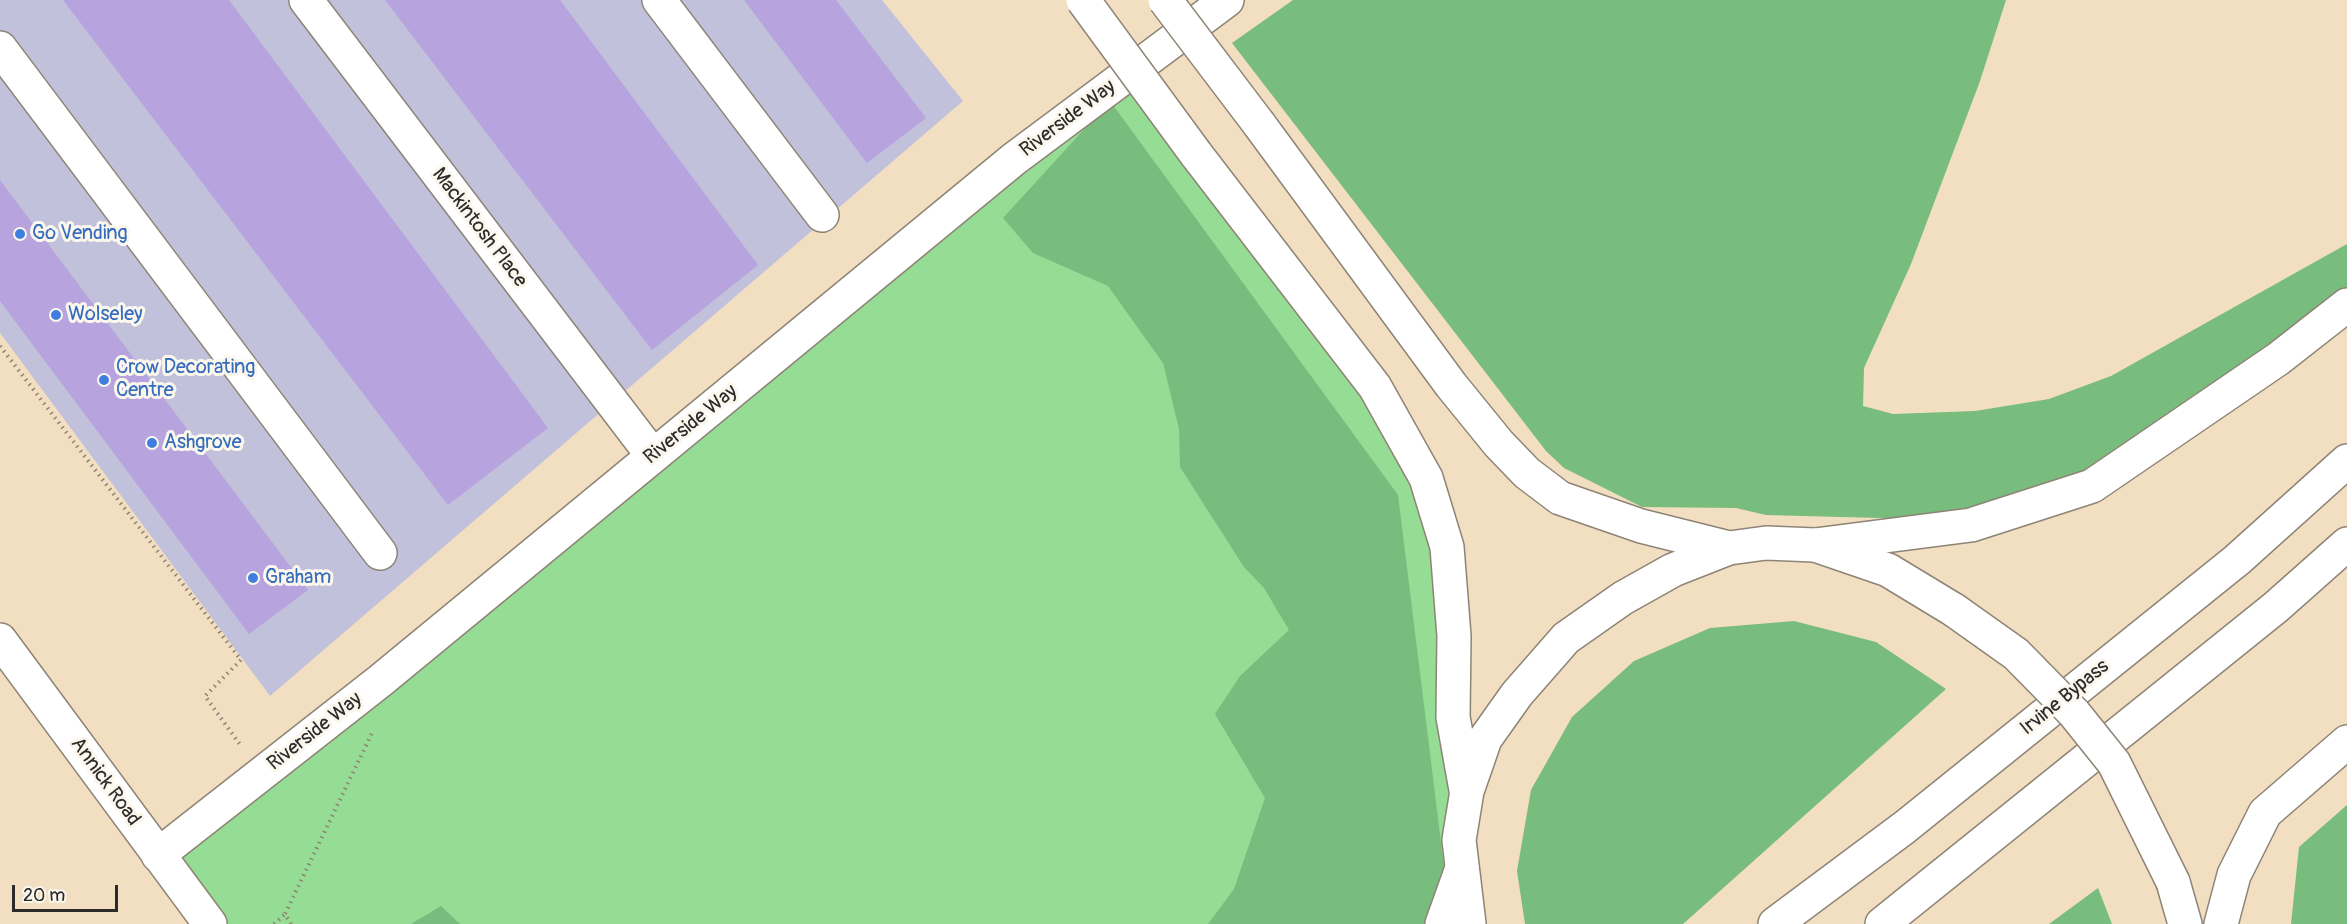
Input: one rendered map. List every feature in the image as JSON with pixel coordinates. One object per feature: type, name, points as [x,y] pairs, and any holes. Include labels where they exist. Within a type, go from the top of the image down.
[{"type":"main road","name":"Mackintosh Place","points":[[306,0],[653,456]]},
{"type":"main road","points":[[659,0],[822,215]]},
{"type":"main road","points":[[1083,0],[1196,154],[1375,387],[1426,478],[1447,547],[1454,636],[1453,717],[1467,791]]},
{"type":"main road","points":[[1165,0],[1451,386],[1499,444],[1527,473],[1560,498],[1641,526],[1729,548]]},
{"type":"main road","name":"Riverside Way","points":[[158,855],[380,681],[1014,159],[1227,0]]},
{"type":"main road","points":[[0,48],[380,553]]},
{"type":"main road","points":[[1469,924],[1459,840],[1467,791],[1485,739],[1517,694],[1566,638],[1623,598],[1673,570],[1729,548],[1766,543],[1815,545],[1971,525],[2092,486],[2278,358],[2347,305]]},
{"type":"main road","name":"Irvine Bypass","points":[[1775,924],[1905,827],[2228,567],[2347,461]]},
{"type":"main road","points":[[1882,924],[2276,607],[2347,544]]},
{"type":"main road","points":[[1815,545],[1888,570],[1954,610],[2016,654],[2074,713],[2114,763],[2173,882],[2185,924]]},
{"type":"main road","name":"Annick Road","points":[[0,640],[210,924]]},
{"type":"main road","points":[[2221,924],[2234,875],[2265,813],[2347,742]]},
{"type":"main road","points":[[1442,924],[1462,868]]},
{"type":"path","points":[[0,346],[242,660],[205,696],[244,750]]},
{"type":"path","points":[[274,924],[285,914],[373,732]]},
{"type":"path","points":[[285,914],[291,924]]},
{"type":"shaded area","points":[[0,0],[882,0],[963,101],[270,696],[0,333]]},
{"type":"green space","points":[[1293,0],[2006,0],[1980,81],[1911,264],[1864,368],[1863,406],[1893,414],[1975,411],[2049,399],[2111,376],[2347,244],[2347,298],[2093,482],[2025,504],[1918,519],[1766,515],[1736,508],[1642,507],[1564,468],[1546,451],[1232,43]]},
{"type":"green space","points":[[1140,77],[1426,478],[1453,717],[1441,924],[210,924],[158,855]]},
{"type":"green space","points":[[1110,101],[1398,495],[1445,875],[1426,924],[1208,924],[1234,889],[1265,798],[1215,714],[1240,676],[1289,630],[1264,588],[1244,567],[1180,467],[1179,429],[1163,363],[1108,286],[1033,253],[1003,218]]},
{"type":"green space","points":[[1794,621],[1876,642],[1946,689],[1683,924],[1525,924],[1517,871],[1531,790],[1572,717],[1634,661],[1710,628]]},
{"type":"green space","points":[[2347,805],[2347,924],[2291,924],[2299,847]]},
{"type":"green space","points":[[2098,888],[2112,924],[2049,924]]},
{"type":"green space","points":[[441,906],[460,924],[411,924]]},
{"type":"building","points":[[63,0],[229,0],[548,428],[448,505]]},
{"type":"building","points":[[385,0],[560,0],[758,265],[652,350]]},
{"type":"building","points":[[744,0],[836,0],[926,118],[867,163]]},
{"type":"building","points":[[0,180],[308,590],[249,634],[0,301]]},
{"type":"place","name":"Go Vending","points":[[20,234]]},
{"type":"place","name":"Wolseley","points":[[56,315]]},
{"type":"place","name":"Crow Decorating Centre","points":[[104,380]]},
{"type":"place","name":"Ashgrove","points":[[152,443]]},
{"type":"place","name":"Graham","points":[[253,578]]}]
